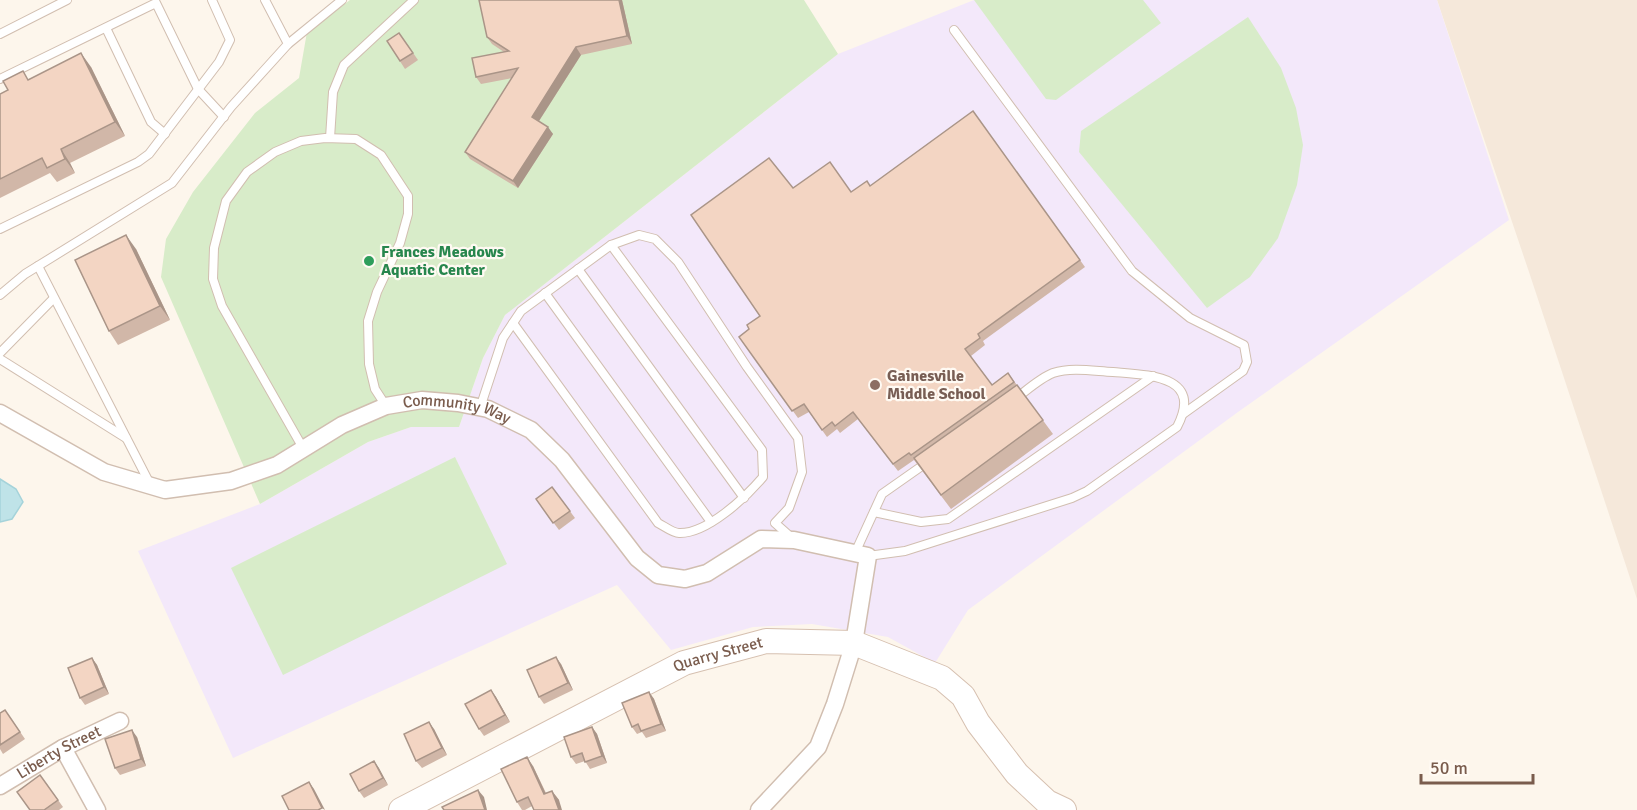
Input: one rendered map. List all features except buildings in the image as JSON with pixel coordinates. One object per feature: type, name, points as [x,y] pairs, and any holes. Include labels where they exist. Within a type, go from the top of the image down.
[{"type":"street","name":"Community Way","points":[[0,413],[104,471],[165,490],[231,481],[277,465],[342,425],[386,406],[422,400],[480,408],[531,430],[562,460],[638,558],[658,574],[685,579],[707,573],[761,539],[794,540],[862,554]]},
{"type":"street","points":[[759,810],[818,747],[835,704],[854,643],[862,554]]},
{"type":"street","name":"Quarry Street","points":[[401,810],[684,663],[766,641],[854,643],[942,678],[963,696],[978,723],[1017,774],[1047,802],[1064,810]]},
{"type":"street","name":"Liberty Street","points":[[0,786],[63,747],[120,721]]},
{"type":"street","points":[[63,747],[97,810]]},
{"type":"lane","points":[[0,34],[68,0]]},
{"type":"lane","points":[[0,229],[150,154],[219,62],[230,40],[212,0]]},
{"type":"lane","points":[[265,0],[288,44]]},
{"type":"lane","points":[[0,295],[38,266],[172,183],[224,117],[288,44],[342,0]]},
{"type":"lane","points":[[330,138],[333,92],[344,65],[414,0]]},
{"type":"lane","points":[[0,80],[155,2],[198,89],[224,117]]},
{"type":"lane","points":[[106,28],[151,122],[165,134]]},
{"type":"lane","points":[[954,30],[1132,271],[1190,318],[1244,345],[1247,362],[1243,371],[1183,414]]},
{"type":"lane","points":[[303,448],[222,306],[213,279],[214,248],[226,201],[247,172],[275,152],[301,141],[330,138],[356,140],[381,155],[408,196],[408,214],[400,243],[377,292],[368,321],[369,364],[375,389],[386,406]]},
{"type":"lane","points":[[480,408],[503,338],[521,311],[611,244],[639,235],[655,239],[678,262],[747,367],[798,438],[802,472],[789,507],[775,523],[794,540]]},
{"type":"lane","points":[[513,323],[658,523],[678,533],[703,528],[744,498],[763,477],[762,450],[611,244]]},
{"type":"lane","points":[[38,266],[151,486]]},
{"type":"lane","points":[[578,269],[744,498]]},
{"type":"lane","points":[[545,293],[711,522]]},
{"type":"lane","points":[[0,353],[54,298]]},
{"type":"lane","points":[[0,359],[127,438]]},
{"type":"lane","points":[[939,454],[882,494],[874,512],[862,554],[905,550],[1072,498],[1087,491],[1177,427],[1185,403],[1182,391],[1168,380],[1153,375],[1070,369],[1051,374],[1004,407]]},
{"type":"lane","points":[[874,512],[921,522],[948,519],[1153,375]]},
{"type":"shaded area","name":"Gainesville Middle School","points":[[974,0],[1437,0],[1509,220],[1238,412],[968,610],[935,663],[888,637],[812,624],[753,627],[671,650],[617,585],[233,758],[138,551],[260,504],[368,442],[411,427],[459,427],[483,358],[505,315],[838,54]]},
{"type":"shaded area","points":[[1437,0],[1637,0],[1637,599],[1529,272]]},
{"type":"green space","name":"Frances Meadows Aquatic Center","points":[[350,0],[804,0],[838,54],[505,315],[483,358],[459,427],[411,427],[368,442],[260,504],[161,277],[166,239],[193,192],[255,113],[299,78],[307,32]]},
{"type":"green space","points":[[974,0],[1143,0],[1161,23],[1056,100],[1046,99]]},
{"type":"green space","points":[[1248,17],[1281,68],[1296,108],[1303,145],[1297,185],[1278,238],[1250,277],[1207,308],[1079,152],[1081,131]]},
{"type":"green space","points":[[455,457],[507,564],[283,675],[231,568]]},
{"type":"water","points":[[0,479],[16,489],[23,502],[12,519],[0,522]]},
{"type":"place","name":"Frances Meadows Aquatic Center","points":[[369,261]]},
{"type":"place","name":"Gainesville Middle School","points":[[875,385]]}]
